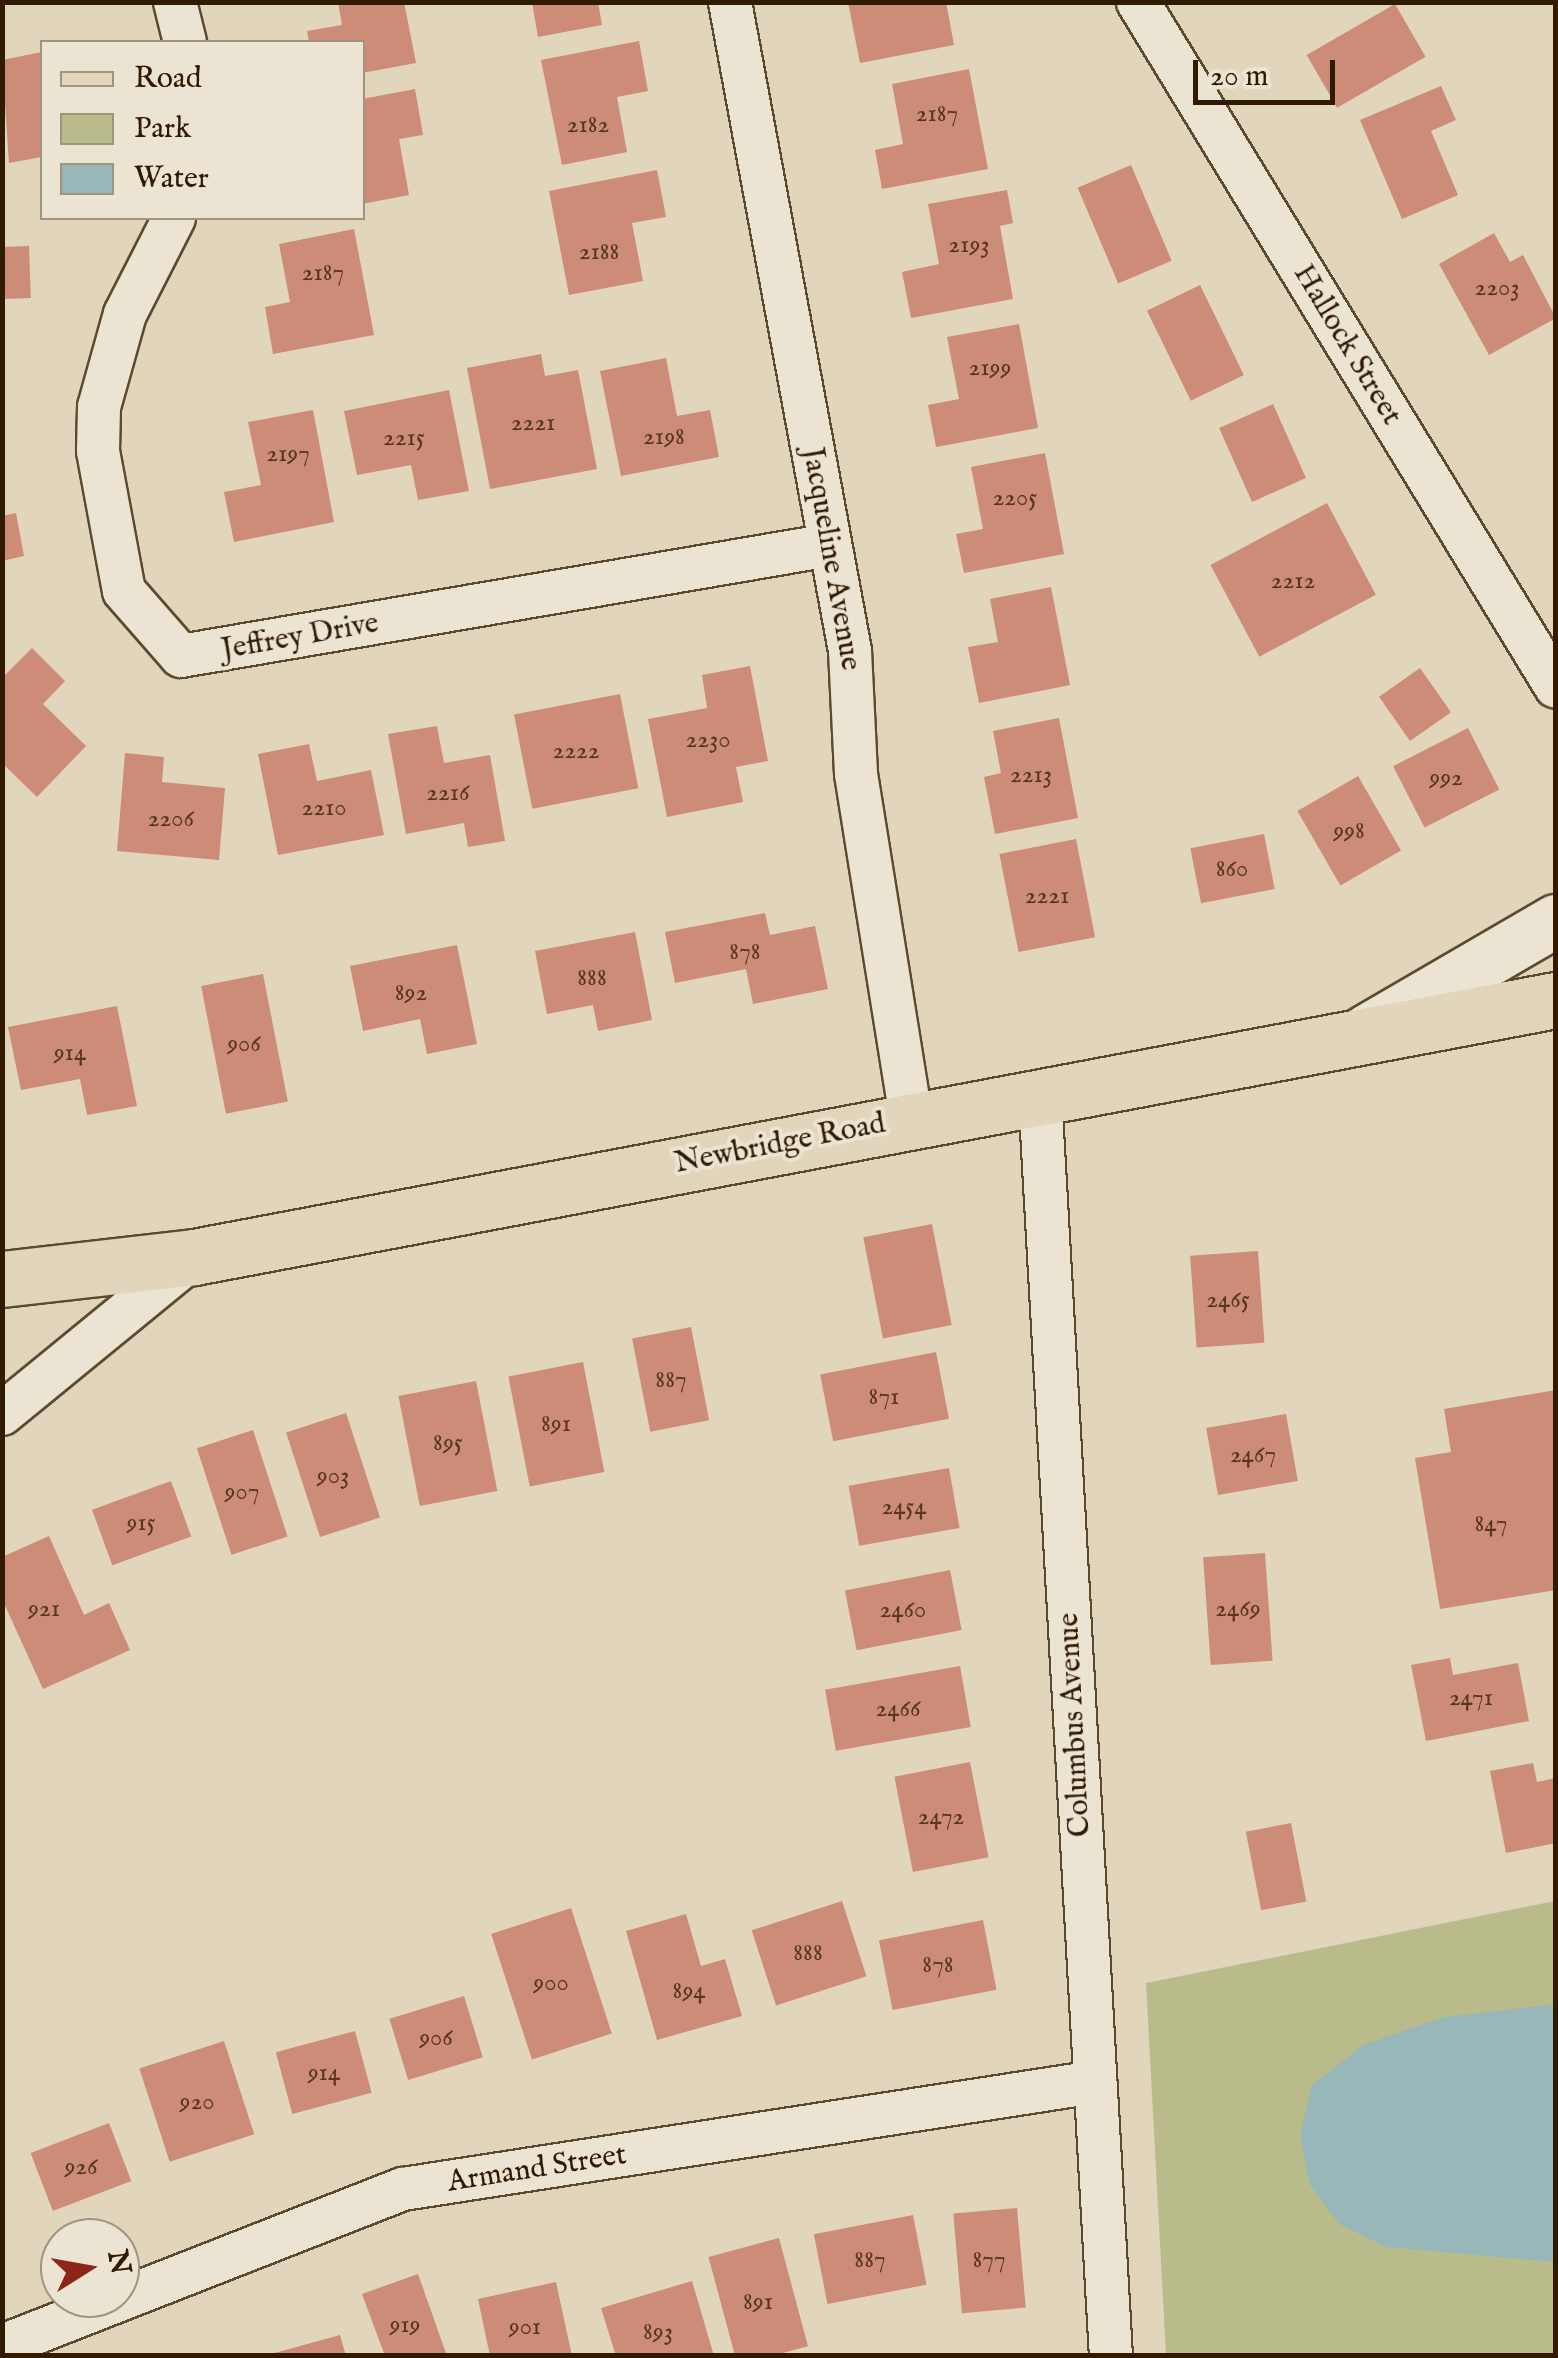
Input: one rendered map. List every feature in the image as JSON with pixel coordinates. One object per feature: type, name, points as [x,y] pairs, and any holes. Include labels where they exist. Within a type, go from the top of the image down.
[{"type":"main road","name":"Newbridge Road","points":[[2,1279],[194,1257],[911,1118],[1556,1000]]},
{"type":"street","points":[[175,2],[184,40]]},
{"type":"street","name":"Jacqueline Avenue","points":[[730,2],[830,545],[911,1118]]},
{"type":"street","name":"Hallock Street","points":[[1138,2],[1556,687]]},
{"type":"street","name":"Jeffrey Drive","points":[[173,220],[125,314],[99,407],[98,451],[124,590],[181,656],[830,545]]},
{"type":"street","points":[[1360,1035],[1556,921]]},
{"type":"street","name":"Columbus Avenue","points":[[1040,1096],[1111,2356]]},
{"type":"street","points":[[2,1414],[194,1257]]},
{"type":"street","name":"Armand Street","points":[[2,2346],[403,2190],[1096,2082]]},
{"type":"green space","points":[[1555,1901],[1555,2355],[1166,2355],[1146,1983]]},
{"type":"water","points":[[1555,2004],[1555,2262],[1386,2247],[1339,2224],[1310,2185],[1300,2135],[1312,2085],[1363,2045],[1444,2017]]},
{"type":"building","points":[[338,2],[404,2],[416,63],[365,72],[365,40],[309,40],[307,31],[342,25]]},
{"type":"building","points":[[532,2],[598,2],[602,25],[538,37]]},
{"type":"building","points":[[848,2],[946,2],[954,45],[860,63]]},
{"type":"building","points":[[1395,4],[1426,57],[1337,108],[1307,55]]},
{"type":"building","points":[[639,41],[648,91],[617,97],[627,152],[562,165],[541,60]]},
{"type":"building","points":[[40,52],[40,157],[9,163],[2,60]]},
{"type":"building","points":[[969,69],[988,169],[882,189],[875,150],[903,144],[892,84]]},
{"type":"building","points":[[1441,86],[1456,120],[1431,131],[1458,195],[1402,219],[1360,120]]},
{"type":"building","points":[[415,89],[423,135],[399,139],[409,195],[365,203],[365,98]]},
{"type":"building","points":[[1131,165],[1172,261],[1118,283],[1078,188]]},
{"type":"building","points":[[657,170],[666,217],[632,223],[643,281],[569,295],[549,191]]},
{"type":"building","points":[[1007,190],[1013,223],[1000,226],[1013,299],[911,318],[902,272],[939,264],[928,204]]},
{"type":"building","points":[[354,229],[374,335],[273,354],[265,307],[290,302],[279,244]]},
{"type":"building","points":[[1494,233],[1510,262],[1523,255],[1556,318],[1489,355],[1439,264]]},
{"type":"building","points":[[29,246],[31,298],[4,299],[2,247]]},
{"type":"building","points":[[1200,285],[1244,375],[1191,401],[1147,311]]},
{"type":"building","points":[[1019,324],[1038,428],[936,447],[928,405],[959,399],[947,337]]},
{"type":"building","points":[[541,354],[545,376],[578,370],[597,469],[490,489],[467,368]]},
{"type":"building","points":[[666,358],[677,416],[710,410],[719,457],[621,476],[600,371]]},
{"type":"building","points":[[449,390],[469,491],[418,500],[411,465],[357,475],[344,411]]},
{"type":"building","points":[[1273,404],[1306,478],[1252,502],[1219,428]]},
{"type":"building","points":[[313,410],[334,522],[234,542],[224,492],[261,485],[248,422]]},
{"type":"building","points":[[1045,453],[1064,554],[964,573],[956,534],[983,529],[971,467]]},
{"type":"building","points":[[1327,503],[1376,595],[1259,657],[1210,565]]},
{"type":"building","points":[[16,513],[24,556],[2,561],[2,516]]},
{"type":"building","points":[[1051,587],[1070,685],[979,703],[968,647],[998,642],[990,599]]},
{"type":"building","points":[[32,648],[65,681],[43,704],[86,746],[37,797],[2,763],[2,678]]},
{"type":"building","points":[[750,666],[768,761],[736,767],[743,802],[667,817],[648,719],[707,708],[702,675]]},
{"type":"building","points":[[1420,668],[1451,712],[1410,741],[1379,697]]},
{"type":"building","points":[[620,694],[638,788],[532,809],[514,715]]},
{"type":"building","points":[[1059,718],[1078,818],[995,834],[984,777],[1001,773],[993,731]]},
{"type":"building","points":[[437,726],[444,763],[490,755],[505,841],[468,847],[464,823],[406,834],[388,734]]},
{"type":"building","points":[[1468,728],[1499,789],[1424,828],[1393,766]]},
{"type":"building","points":[[309,744],[317,781],[371,770],[384,835],[278,855],[258,754]]},
{"type":"building","points":[[125,753],[164,757],[162,782],[225,788],[219,860],[117,851]]},
{"type":"building","points":[[1358,776],[1401,850],[1340,885],[1297,811]]},
{"type":"building","points":[[1264,834],[1275,889],[1201,903],[1190,848]]},
{"type":"building","points":[[1076,839],[1095,937],[1019,952],[999,854]]},
{"type":"building","points":[[765,913],[770,935],[815,926],[828,989],[753,1004],[746,969],[675,983],[665,932]]},
{"type":"building","points":[[635,932],[652,1020],[598,1031],[593,1005],[547,1014],[535,951]]},
{"type":"building","points":[[457,945],[477,1044],[427,1054],[420,1019],[363,1031],[350,966]]},
{"type":"building","points":[[263,974],[288,1102],[226,1114],[201,986]]},
{"type":"building","points":[[117,1006],[137,1106],[87,1115],[80,1079],[21,1090],[8,1027]]},
{"type":"building","points":[[932,1224],[952,1325],[883,1338],[863,1237]]},
{"type":"building","points":[[1258,1251],[1264,1343],[1197,1348],[1190,1256]]},
{"type":"building","points":[[691,1327],[709,1420],[650,1432],[632,1338]]},
{"type":"building","points":[[936,1352],[949,1419],[833,1441],[820,1375]]},
{"type":"building","points":[[583,1362],[604,1472],[530,1486],[508,1377]]},
{"type":"building","points":[[476,1381],[497,1491],[420,1506],[398,1396]]},
{"type":"building","points":[[1556,1390],[1556,1590],[1440,1609],[1415,1458],[1451,1452],[1444,1409]]},
{"type":"building","points":[[346,1413],[380,1518],[320,1537],[286,1432]]},
{"type":"building","points":[[1286,1414],[1298,1481],[1218,1495],[1206,1428]]},
{"type":"building","points":[[253,1430],[288,1537],[231,1555],[197,1448]]},
{"type":"building","points":[[949,1468],[960,1528],[859,1546],[849,1486]]},
{"type":"building","points":[[171,1481],[191,1536],[112,1565],[92,1510]]},
{"type":"building","points":[[49,1536],[84,1615],[109,1603],[130,1650],[43,1689],[2,1599],[2,1557]]},
{"type":"building","points":[[1265,1553],[1273,1661],[1211,1665],[1203,1557]]},
{"type":"building","points":[[950,1570],[962,1630],[857,1650],[845,1590]]},
{"type":"building","points":[[1450,1658],[1453,1675],[1518,1663],[1529,1721],[1426,1741],[1411,1665]]},
{"type":"building","points":[[960,1666],[971,1727],[836,1751],[825,1690]]},
{"type":"building","points":[[970,1762],[989,1857],[913,1872],[894,1777]]},
{"type":"building","points":[[1533,1763],[1537,1782],[1556,1778],[1556,1843],[1506,1853],[1490,1771]]},
{"type":"building","points":[[1291,1823],[1306,1902],[1261,1910],[1246,1832]]},
{"type":"building","points":[[842,1901],[866,1976],[776,2005],[752,1930]]},
{"type":"building","points":[[571,1908],[612,2034],[532,2059],[491,1934]]},
{"type":"building","points":[[686,1914],[701,1966],[725,1959],[742,2016],[657,2040],[626,1931]]},
{"type":"building","points":[[983,1920],[997,1990],[892,2010],[879,1940]]},
{"type":"building","points":[[464,1996],[483,2057],[408,2080],[389,2019]]},
{"type":"building","points":[[355,2031],[372,2093],[292,2114],[276,2052]]},
{"type":"building","points":[[224,2041],[254,2134],[170,2162],[139,2069]]},
{"type":"building","points":[[109,2123],[131,2181],[53,2211],[31,2153]]},
{"type":"building","points":[[1017,2208],[1026,2308],[962,2313],[953,2214]]},
{"type":"building","points":[[913,2215],[927,2285],[827,2304],[814,2234]]},
{"type":"building","points":[[779,2238],[808,2346],[771,2356],[735,2356],[708,2257]]},
{"type":"building","points":[[418,2274],[447,2356],[385,2356],[362,2294]]},
{"type":"building","points":[[692,2281],[714,2356],[616,2356],[601,2308]]},
{"type":"building","points":[[556,2282],[572,2356],[490,2356],[478,2299]]},
{"type":"building","points":[[340,2335],[346,2356],[271,2356],[271,2354]]}]
